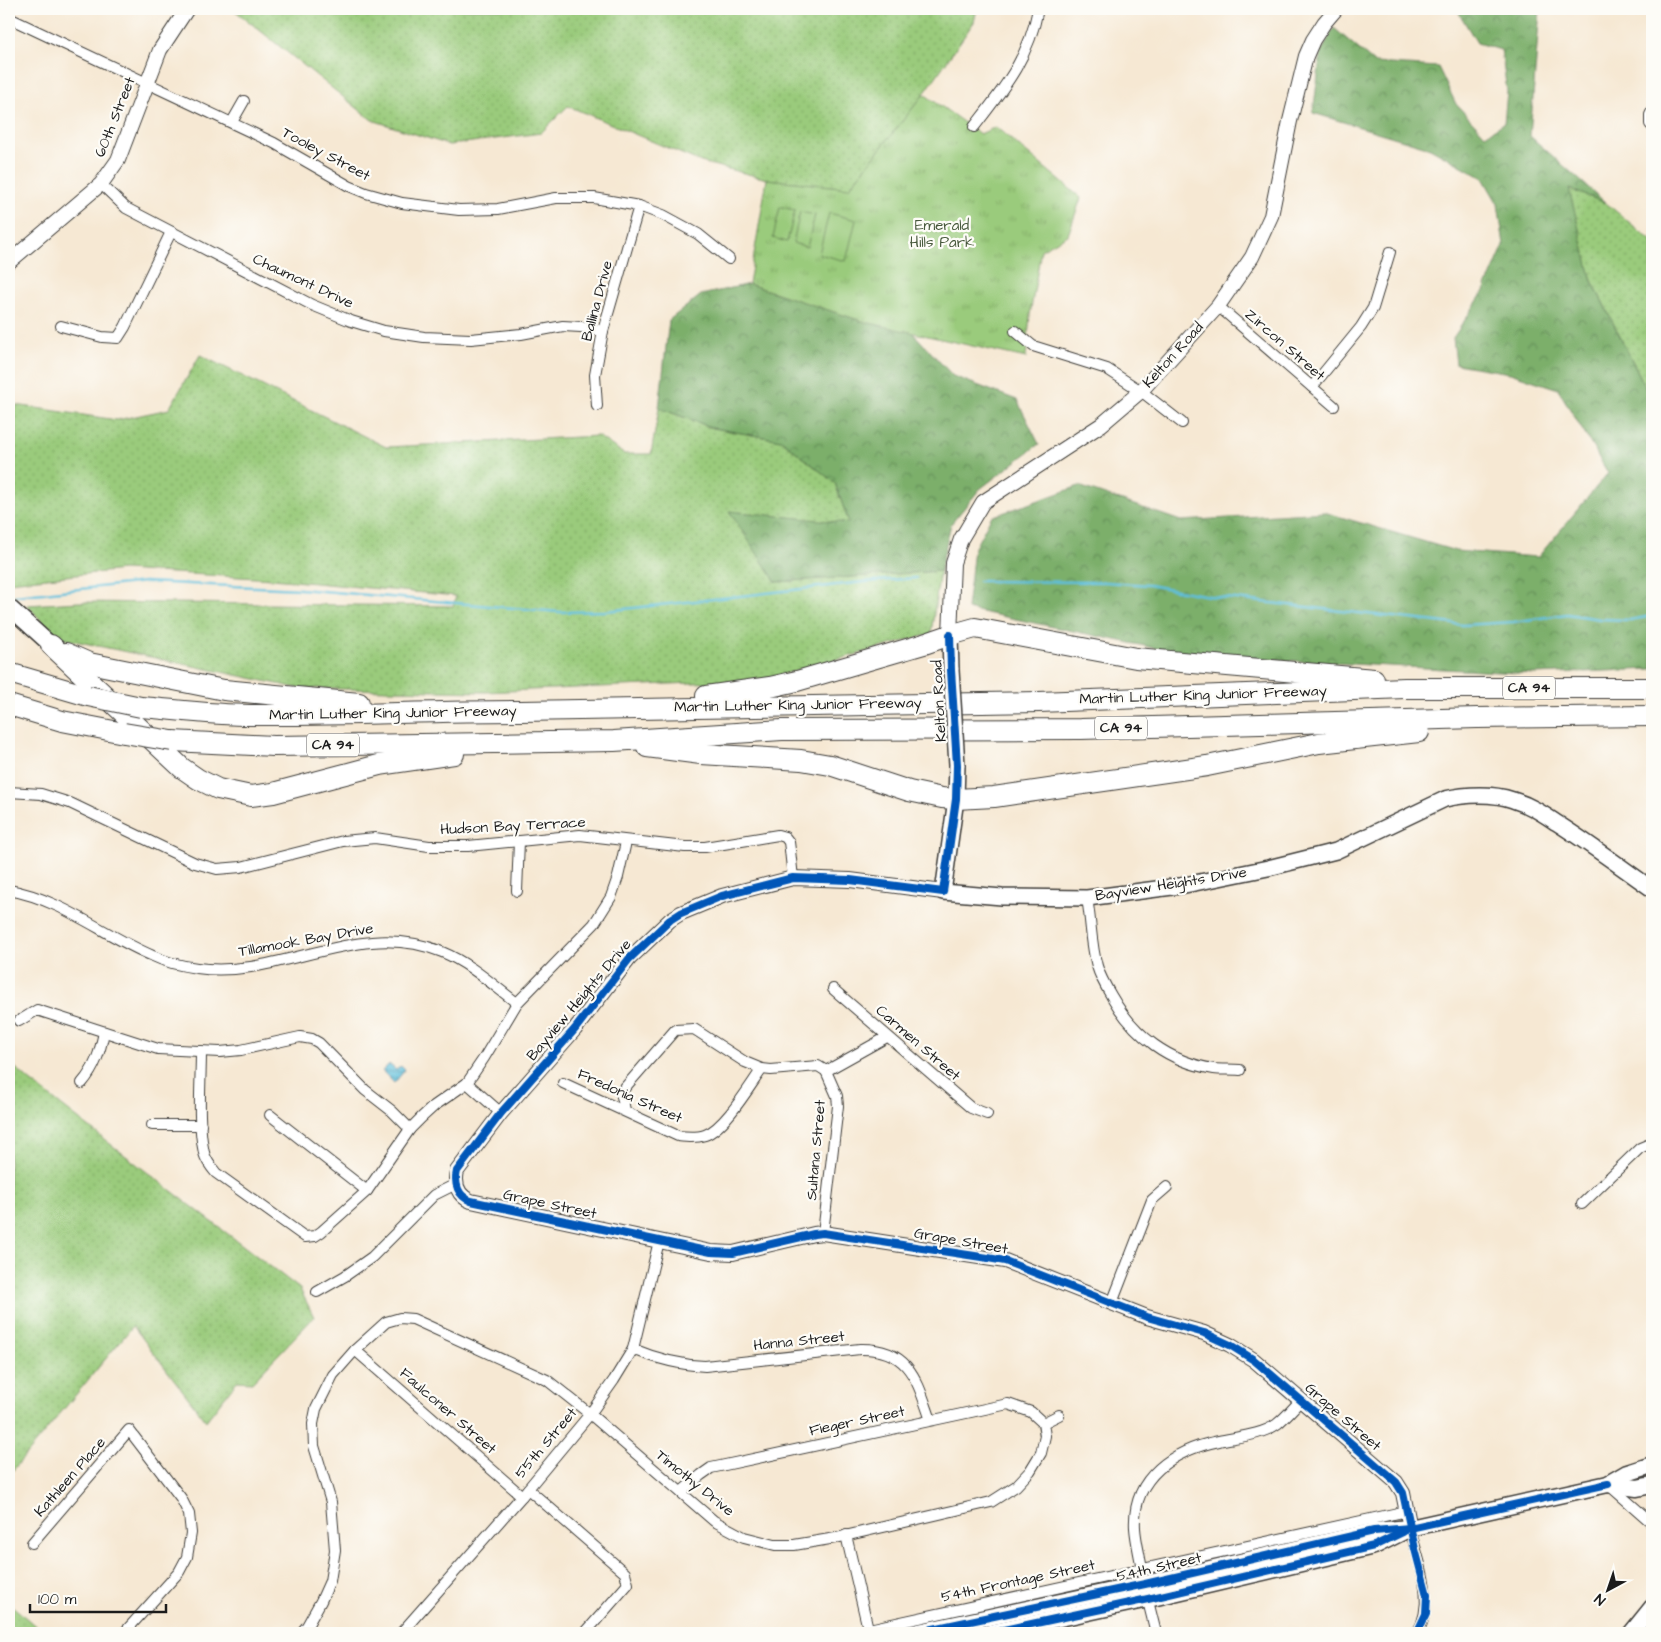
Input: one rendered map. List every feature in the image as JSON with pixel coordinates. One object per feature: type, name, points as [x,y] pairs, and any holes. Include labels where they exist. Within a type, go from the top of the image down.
[{"type":"highway","points":[[615,708],[770,687],[975,628],[1136,658],[1369,678],[1405,688]]},
{"type":"highway","points":[[51,645],[89,663],[224,690],[437,711]]},
{"type":"highway","points":[[51,645],[182,768],[198,779],[218,788],[251,796],[273,793],[379,765],[450,755],[494,743]]},
{"type":"highway","name":"Martin Luther King Junior Freeway","points":[[9,673],[88,696],[141,707],[250,716],[375,715],[437,711],[1039,702],[1405,688],[1652,688]]},
{"type":"highway","name":"Martin Luther King Junior Freeway","points":[[9,705],[62,721],[172,741],[274,746],[614,741],[782,730],[1081,729],[1477,718],[1652,716]]},
{"type":"highway","points":[[614,741],[701,754],[801,760],[830,765],[909,791],[956,799],[994,797],[1207,766],[1319,743],[1368,737],[1628,716]]},
{"type":"main road","points":[[9,607],[51,645]]},
{"type":"main road","name":"Kelton Road","points":[[943,892],[956,799],[957,765],[950,670],[950,635]]},
{"type":"main road","name":"Bayview Heights Drive","points":[[943,892],[1002,897],[1087,898],[1180,886],[1268,868],[1336,851],[1445,799],[1457,796],[1496,796],[1531,806],[1580,837],[1652,889]]},
{"type":"main road","name":"54th Street","points":[[914,1633],[1144,1584],[1374,1531],[1410,1528],[1608,1484],[1627,1473],[1652,1465]]},
{"type":"main road","name":"54th Street","points":[[1608,1484],[1637,1488],[1652,1484]]},
{"type":"main road","name":"54th Street","points":[[990,1633],[1148,1599],[1374,1546],[1410,1528]]},
{"type":"main road","points":[[1631,1633],[1652,1607]]},
{"type":"street","name":"60th Street","points":[[9,262],[101,184],[118,160],[160,50],[187,9]]},
{"type":"street","points":[[974,126],[1008,84],[1017,68],[1028,44],[1038,9]]},
{"type":"street","name":"Kelton Road","points":[[950,635],[953,563],[961,539],[983,502],[1101,425],[1141,391],[1218,306],[1252,257],[1271,216],[1290,121],[1306,56],[1320,28],[1336,9]]},
{"type":"street","name":"Tooley Street","points":[[9,18],[274,142],[349,186],[402,203],[439,208],[478,210],[517,206],[556,198],[594,198],[639,206],[663,215],[698,234],[728,259]]},
{"type":"street","points":[[232,122],[244,101]]},
{"type":"street","points":[[1651,125],[1650,115],[1652,111]]},
{"type":"street","name":"Chaumont Drive","points":[[101,184],[126,208],[171,232],[312,305],[351,321],[384,331],[424,337],[470,339],[520,334],[563,326],[603,331]]},
{"type":"street","name":"Ballina Drive","points":[[597,406],[595,374],[603,331],[639,206]]},
{"type":"street","points":[[61,326],[102,337],[118,338],[125,328],[171,232]]},
{"type":"street","points":[[1312,387],[1361,327],[1373,308],[1390,252]]},
{"type":"street","name":"Zircon Street","points":[[1218,306],[1334,406]]},
{"type":"street","points":[[1016,331],[1033,346],[1107,370],[1141,391],[1182,423]]},
{"type":"street","name":"Hudson Bay Terrace","points":[[9,792],[40,794],[70,803],[195,863],[217,869],[241,867],[343,841],[374,838],[429,846],[468,846],[580,835],[626,842],[705,847],[778,835],[785,837],[789,842],[793,878]]},
{"type":"street","points":[[516,891],[519,841]]},
{"type":"street","points":[[201,1051],[202,1125],[205,1154],[209,1164],[216,1173],[305,1237],[314,1236],[321,1232],[367,1190],[410,1129],[434,1106],[466,1083],[484,1058],[516,1003],[594,924],[603,912],[618,877],[626,842]]},
{"type":"street","name":"Bayview Heights Drive","points":[[456,1184],[458,1171],[500,1113],[575,1029],[629,959],[670,920],[681,913],[722,896],[793,878],[850,880],[943,892]]},
{"type":"street","name":"Tillamook Bay Drive","points":[[9,890],[50,903],[154,957],[196,968],[219,969],[261,965],[363,942],[404,941],[442,952],[459,961],[516,1003]]},
{"type":"street","points":[[1087,898],[1097,966],[1105,986],[1120,1013],[1141,1036],[1177,1058],[1213,1068],[1240,1070]]},
{"type":"street","name":"Carmen Street","points":[[833,989],[971,1108],[987,1114]]},
{"type":"street","points":[[20,1021],[37,1010],[158,1049],[220,1052],[241,1050],[300,1038],[312,1039],[319,1043],[365,1090],[392,1111],[410,1129]]},
{"type":"street","points":[[625,1110],[621,1092],[675,1030],[694,1029],[745,1062],[762,1069],[771,1070],[818,1066],[826,1071],[887,1037]]},
{"type":"street","points":[[82,1083],[90,1073],[99,1054],[104,1032]]},
{"type":"street","name":"Fredonia Street","points":[[563,1083],[678,1136],[694,1137],[713,1131],[721,1126],[762,1069]]},
{"type":"street","name":"Sultana Street","points":[[823,1233],[838,1106],[837,1096],[826,1071]]},
{"type":"street","points":[[466,1083],[500,1113]]},
{"type":"street","points":[[270,1114],[367,1190]]},
{"type":"street","points":[[152,1125],[202,1125]]},
{"type":"street","points":[[1582,1204],[1640,1148],[1652,1143]]},
{"type":"street","points":[[317,1292],[345,1276],[372,1257],[434,1195],[456,1184]]},
{"type":"street","name":"Grape Street","points":[[456,1184],[461,1194],[471,1201],[711,1252],[733,1253],[823,1233],[1004,1261],[1148,1317],[1204,1333],[1254,1360],[1302,1399],[1396,1482],[1403,1493],[1410,1528]]},
{"type":"street","points":[[1112,1303],[1152,1200],[1167,1187]]},
{"type":"street","name":"55th Street","points":[[401,1633],[525,1492],[590,1414],[634,1349],[659,1241]]},
{"type":"street","name":"Timothy Drive","points":[[301,1633],[321,1601],[330,1581],[335,1550],[331,1502],[314,1446],[313,1424],[316,1409],[332,1375],[355,1350],[386,1322],[400,1318],[413,1319],[547,1380],[590,1414],[717,1523],[733,1532],[775,1545],[794,1545],[846,1535],[991,1502],[1016,1486],[1030,1471],[1041,1453],[1045,1436],[1044,1423]]},
{"type":"street","name":"Hanna Street","points":[[634,1349],[650,1356],[684,1365],[705,1366],[860,1349],[877,1350],[893,1356],[913,1374],[921,1390],[931,1420]]},
{"type":"street","name":"Faulconer Street","points":[[355,1350],[625,1573],[628,1584],[585,1633]]},
{"type":"street","points":[[1142,1570],[1135,1520],[1142,1492],[1154,1474],[1169,1459],[1184,1451],[1209,1442],[1259,1432],[1277,1424],[1302,1399]]},
{"type":"street","name":"Fieger Street","points":[[680,1492],[711,1468],[1008,1404],[1031,1412],[1044,1423]]},
{"type":"street","points":[[1044,1423],[1059,1416]]},
{"type":"street","name":"Kathleen Place","points":[[32,1543],[130,1430],[181,1498],[189,1514],[192,1532],[187,1558],[179,1572],[124,1633]]},
{"type":"street","points":[[1608,1484],[1652,1523]]},
{"type":"street","name":"54th Frontage Street","points":[[869,1631],[1407,1511]]},
{"type":"street","points":[[1410,1528],[1427,1595],[1426,1614],[1417,1633]]},
{"type":"street","points":[[846,1535],[869,1631]]},
{"type":"street","points":[[1149,1606],[1156,1633]]},
{"type":"green space","points":[[233,9],[977,9],[974,22],[924,94],[849,188],[767,179],[701,162],[568,106],[541,133],[449,145],[372,120]]},
{"type":"green space","points":[[1464,9],[1540,9],[1530,136],[1606,203],[1569,189],[1592,281],[1652,400],[1652,669],[1535,674],[1188,655],[967,609],[974,549],[991,517],[1079,486],[1181,521],[1324,512],[1456,551],[1538,557],[1608,473],[1558,389],[1510,373],[1456,364],[1453,338],[1484,291],[1504,245],[1498,204],[1483,178],[1430,148],[1313,113],[1321,52],[1334,28],[1375,63],[1438,67],[1456,104],[1485,135],[1504,123],[1507,91],[1501,50],[1477,43],[1459,13]]},
{"type":"green space","name":"Emerald Hills Park","points":[[924,94],[980,134],[996,127],[1081,198],[1068,235],[1041,250],[1030,315],[1026,358],[865,322],[749,284],[767,179],[849,188]]},
{"type":"green space","points":[[1568,189],[1606,203],[1652,241],[1652,400],[1592,281]]},
{"type":"green space","points":[[780,207],[795,210],[787,242],[773,238]]},
{"type":"green space","points":[[800,212],[815,215],[807,247],[793,243]]},
{"type":"green space","points":[[829,213],[856,220],[846,261],[819,254]]},
{"type":"green space","points":[[749,284],[865,322],[912,332],[953,376],[1017,400],[1039,444],[980,489],[951,524],[940,571],[776,582],[729,511],[849,523],[835,483],[781,440],[713,428],[659,408],[669,320],[701,295]]},
{"type":"green space","points":[[200,355],[386,447],[598,436],[624,454],[651,454],[659,408],[713,428],[781,440],[835,483],[849,523],[776,582],[940,571],[931,634],[762,680],[484,692],[297,688],[56,637],[27,605],[79,602],[453,606],[456,596],[272,579],[123,570],[9,582],[9,404],[117,420],[169,409]]},
{"type":"green space","points":[[9,1062],[109,1143],[300,1289],[314,1317],[252,1382],[237,1381],[206,1421],[133,1326],[9,1475]]},
{"type":"green space","points":[[9,1603],[40,1630],[35,1633],[9,1633]]},
{"type":"water","points":[[389,1064],[396,1070],[401,1066],[405,1070],[394,1083],[382,1071]]},
{"type":"waterway","points":[[15,596],[145,582],[300,589],[559,612],[606,611],[864,582],[916,578]]},
{"type":"waterway","points":[[979,581],[1105,582],[1149,585],[1209,596],[1463,625],[1513,622],[1567,614],[1600,619],[1630,620],[1652,616]]},
{"type":"cycle path","points":[[950,635],[957,765],[956,799],[943,892],[850,880],[793,878],[722,896],[681,913],[670,920],[629,959],[575,1029],[501,1113],[457,1171],[458,1189],[463,1196],[471,1201],[711,1252],[733,1253],[823,1233],[1005,1261],[1147,1317],[1204,1333],[1230,1345],[1254,1360],[1396,1482],[1403,1493],[1427,1595],[1426,1614],[1417,1633]]},
{"type":"cycle path","points":[[914,1633],[1145,1584],[1374,1531],[1410,1528],[1608,1484]]},
{"type":"cycle path","points":[[990,1633],[1148,1599],[1374,1546],[1403,1532]]}]
